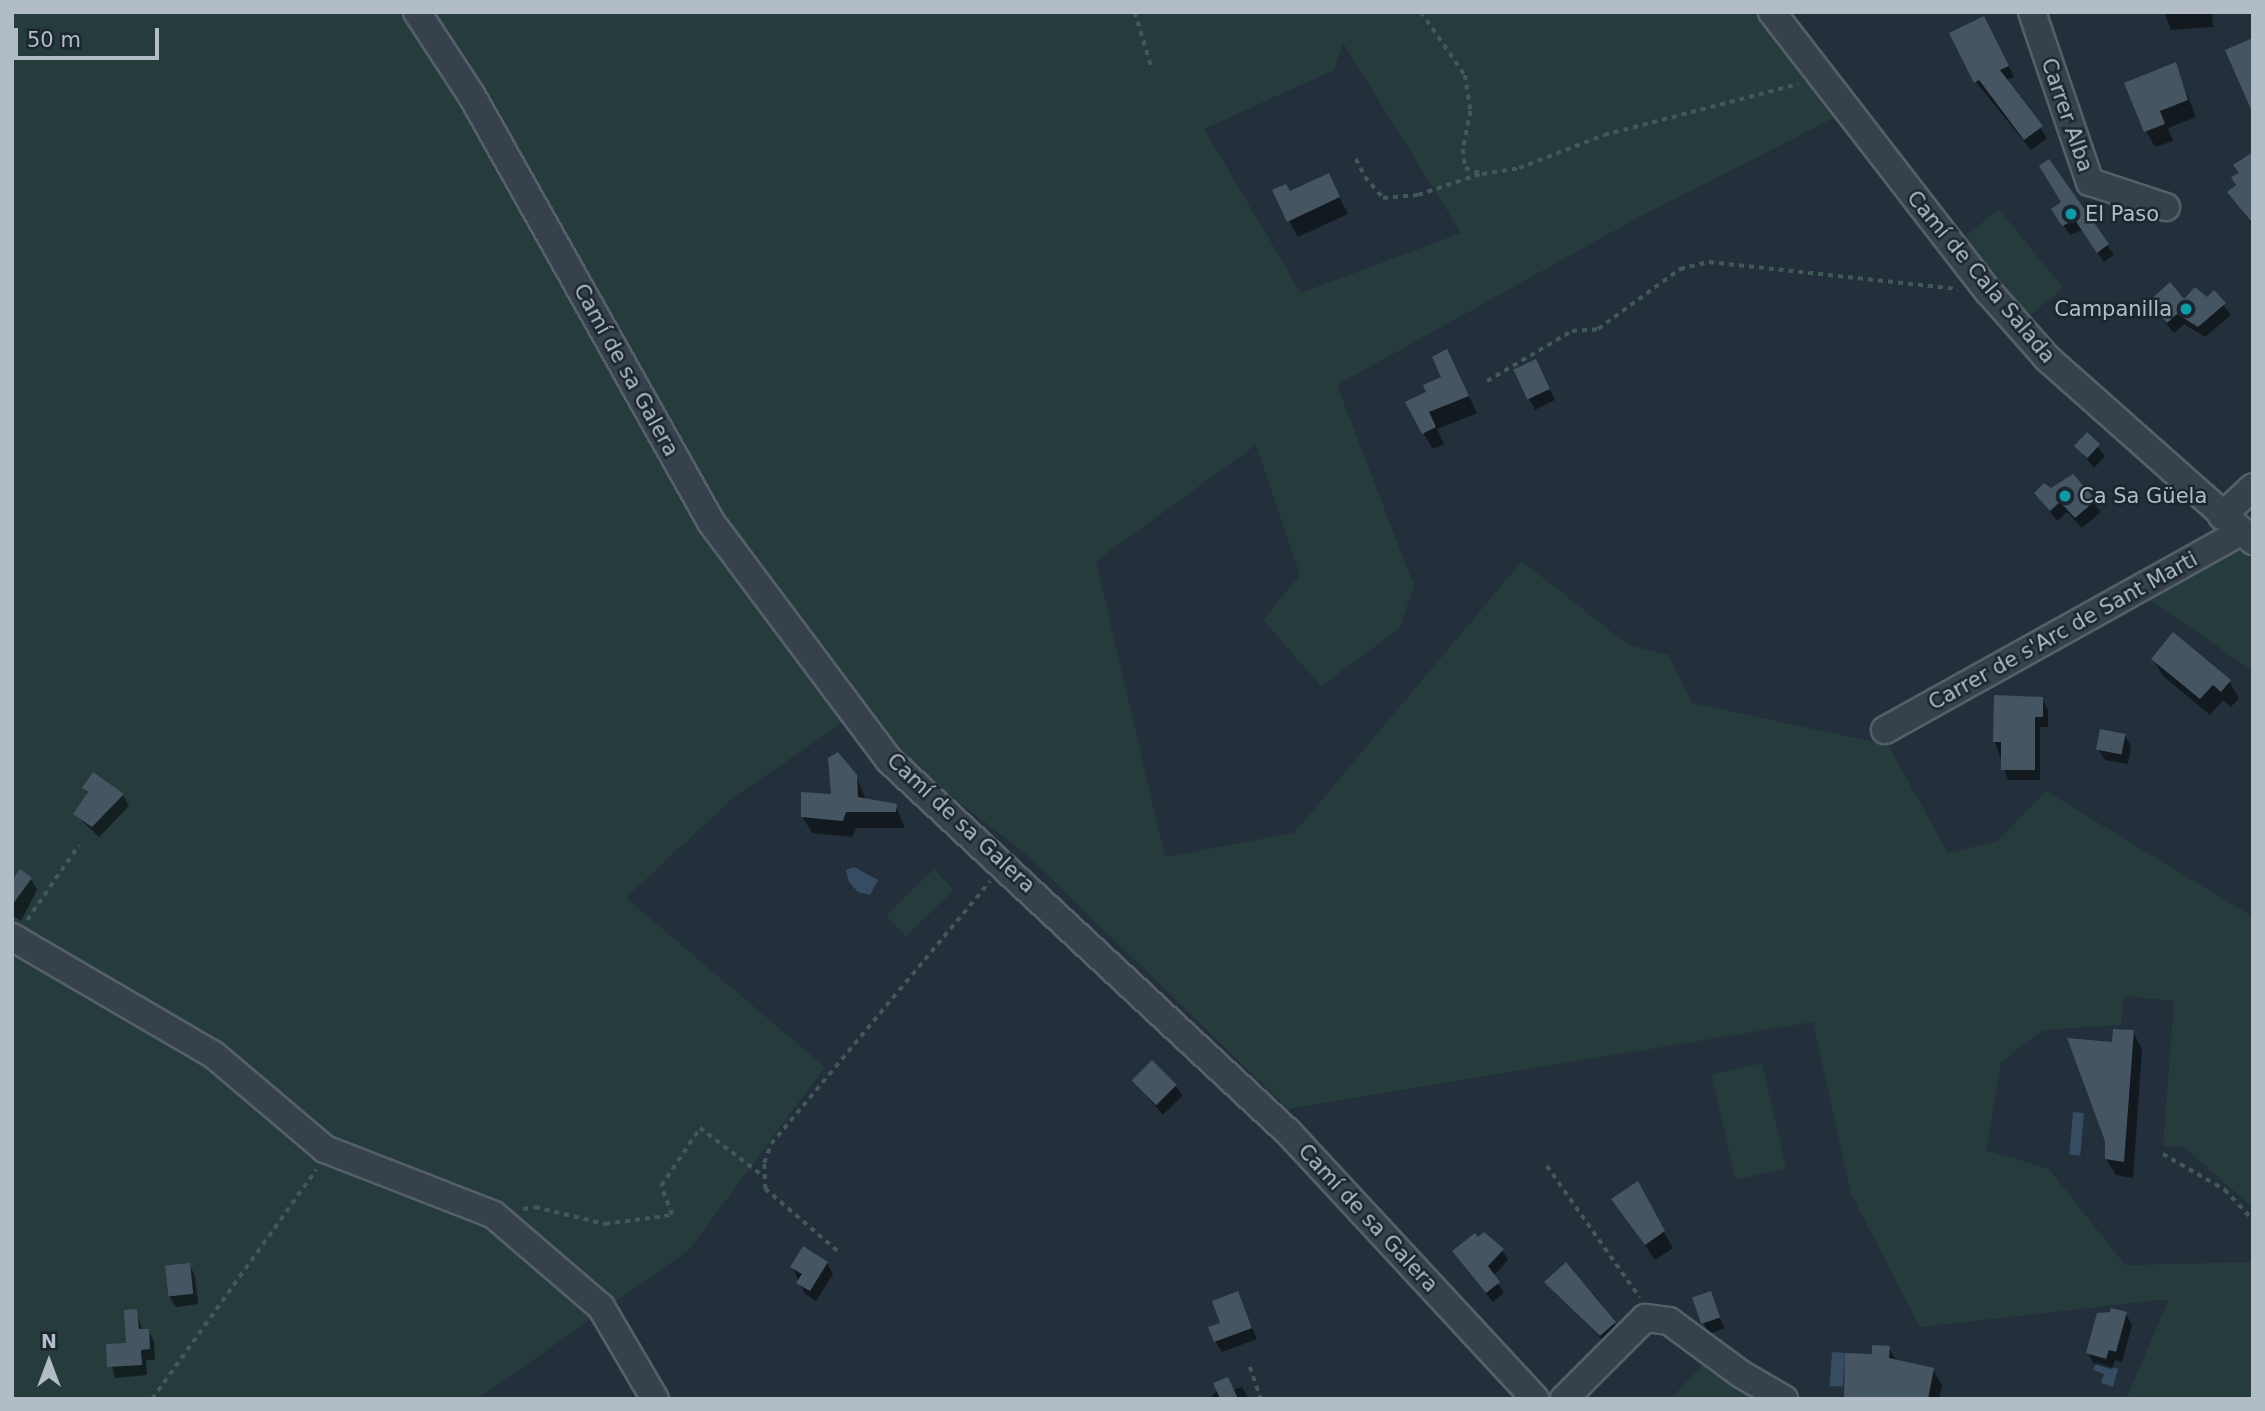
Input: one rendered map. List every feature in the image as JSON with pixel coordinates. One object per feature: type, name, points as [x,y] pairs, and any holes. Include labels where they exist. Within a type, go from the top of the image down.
[{"type":"street","name":"Camí de sa Galera","points":[[417,12],[472,96],[711,522],[889,760],[1004,863],[1290,1134],[1535,1399]]},
{"type":"street","name":"Camí de Cala Salada","points":[[1772,12],[1988,291],[2056,366],[2238,530]]},
{"type":"street","name":"Carrer Alba","points":[[2032,12],[2090,182],[2166,207]]},
{"type":"street","name":"Carrer de s'Arc de Sant Marti","points":[[1885,730],[2238,530],[2253,487]]},
{"type":"street","points":[[13,938],[214,1055],[325,1149],[494,1215],[601,1307],[655,1399]]},
{"type":"street","points":[[1564,1399],[1645,1318],[1669,1321],[1741,1374],[1784,1399]]},
{"type":"path","points":[[1135,12],[1152,69]]},
{"type":"path","points":[[1421,12],[1465,75],[1471,111],[1463,149],[1465,168],[1482,174]]},
{"type":"path","points":[[1356,159],[1383,198],[1418,195],[1482,174],[1520,168],[1604,135],[1821,78]]},
{"type":"path","points":[[1487,381],[1572,331],[1598,330],[1680,269],[1709,262],[1988,291]]},
{"type":"path","points":[[13,938],[79,845]]},
{"type":"path","points":[[837,1251],[765,1189],[762,1175],[771,1144],[1004,863]]},
{"type":"path","points":[[494,1215],[535,1207],[605,1224],[672,1215],[662,1186],[700,1128],[762,1175]]},
{"type":"path","points":[[152,1399],[320,1165],[325,1149]]},
{"type":"path","points":[[2163,1154],[2225,1190],[2253,1220]]},
{"type":"path","points":[[1547,1166],[1656,1319]]},
{"type":"path","points":[[1250,1367],[1261,1399]]},
{"type":"green space","points":[[12,12],[1769,12],[1838,116],[1641,216],[1337,385],[1414,586],[1399,629],[1321,686],[1263,620],[1300,575],[1256,445],[1096,561],[1165,857],[1294,833],[1522,561],[1628,645],[1669,655],[1692,703],[1888,745],[1948,853],[1998,841],[2046,791],[2253,917],[2253,1208],[2183,1146],[2163,1146],[2174,1001],[2124,996],[2121,1025],[2043,1030],[2001,1062],[1986,1150],[2049,1169],[2125,1265],[2253,1262],[2253,1399],[2126,1399],[2169,1299],[1920,1327],[1851,1194],[1813,1022],[1288,1109],[1027,855],[850,718],[734,797],[626,898],[825,1067],[689,1250],[478,1399],[12,1399]],"holes":[[[1343,43],[1461,233],[1301,293],[1204,129],[1334,70]]]},
{"type":"green space","points":[[1999,209],[2063,288],[2026,318],[1962,239]]},
{"type":"green space","points":[[2238,544],[2253,556],[2253,671],[2144,596]]},
{"type":"green space","points":[[934,869],[954,890],[906,936],[886,916]]},
{"type":"green space","points":[[1762,1063],[1786,1168],[1736,1180],[1711,1075]]},
{"type":"green space","points":[[1710,1357],[1768,1399],[1670,1399]]},
{"type":"water","points":[[854,867],[878,880],[870,895],[858,892],[849,882],[846,870]]},
{"type":"water","points":[[2073,1112],[2084,1113],[2080,1156],[2069,1155]]},
{"type":"water","points":[[1832,1352],[1845,1353],[1843,1387],[1830,1386]]},
{"type":"water","points":[[2096,1362],[2118,1369],[2113,1387],[2101,1383],[2104,1374],[2093,1370]]},
{"type":"building","points":[[1984,16],[2009,66],[2000,70],[2043,126],[2024,140],[1979,80],[1974,83],[1949,33]]},
{"type":"building","points":[[2253,38],[2253,114],[2225,50]]},
{"type":"building","points":[[2176,62],[2188,100],[2160,111],[2165,124],[2144,132],[2124,83]]},
{"type":"building","points":[[2253,152],[2253,224],[2227,192],[2236,185],[2231,177],[2239,173],[2233,165]]},
{"type":"building","name":"El Paso","points":[[2049,159],[2109,244],[2097,253],[2075,220],[2062,226],[2051,209],[2061,202],[2039,166]]},
{"type":"building","points":[[1329,173],[1340,197],[1287,222],[1272,190],[1286,184],[1290,191]]},
{"type":"building","name":"Campanilla","points":[[2170,282],[2184,299],[2195,287],[2207,297],[2214,290],[2226,303],[2198,327],[2177,314],[2167,323],[2147,303]]},
{"type":"building","points":[[1447,349],[1469,396],[1429,412],[1436,427],[1422,434],[1405,402],[1426,392],[1423,385],[1441,377],[1432,357]]},
{"type":"building","points":[[1536,359],[1550,389],[1527,399],[1513,370]]},
{"type":"building","points":[[2087,432],[2100,444],[2087,458],[2074,446]]},
{"type":"building","name":"Ca Sa Güela","points":[[2073,474],[2096,500],[2075,518],[2060,502],[2050,511],[2034,493],[2044,483],[2051,488]]},
{"type":"building","points":[[2173,632],[2231,680],[2221,692],[2213,685],[2200,699],[2151,659]]},
{"type":"building","points":[[1994,695],[2043,697],[2043,717],[2035,717],[2035,770],[2001,770],[2001,742],[1993,742]]},
{"type":"building","points":[[2100,729],[2126,734],[2122,755],[2096,750]]},
{"type":"building","points":[[838,752],[857,775],[858,797],[897,804],[896,812],[846,812],[843,821],[801,817],[801,792],[831,794],[828,758]]},
{"type":"building","points":[[93,772],[124,794],[92,827],[73,814],[88,792],[82,788]]},
{"type":"building","points":[[20,869],[32,878],[12,905],[12,880]]},
{"type":"building","points":[[2113,1029],[2134,1030],[2124,1162],[2105,1159],[2105,1141],[2067,1038],[2112,1042]]},
{"type":"building","points":[[1152,1060],[1177,1085],[1156,1105],[1131,1081]]},
{"type":"building","points":[[1638,1181],[1665,1231],[1645,1245],[1611,1199]]},
{"type":"building","points":[[1484,1232],[1504,1249],[1488,1266],[1500,1282],[1486,1293],[1452,1251],[1475,1233],[1478,1237]]},
{"type":"building","points":[[803,1246],[828,1262],[810,1291],[796,1283],[802,1274],[790,1267]]},
{"type":"building","points":[[1566,1262],[1616,1322],[1600,1336],[1544,1282]]},
{"type":"building","points":[[190,1263],[193,1294],[168,1296],[165,1266]]},
{"type":"building","points":[[1238,1291],[1252,1328],[1214,1342],[1208,1327],[1220,1323],[1212,1301]]},
{"type":"building","points":[[1711,1291],[1720,1317],[1701,1324],[1692,1298]]},
{"type":"building","points":[[2111,1308],[2127,1312],[2116,1352],[2109,1350],[2106,1359],[2086,1353],[2097,1313],[2110,1312]]},
{"type":"building","points":[[137,1309],[139,1329],[149,1329],[150,1349],[141,1350],[142,1365],[107,1367],[106,1344],[126,1343],[124,1310]]},
{"type":"building","points":[[1872,1345],[1890,1346],[1889,1358],[1934,1368],[1928,1399],[1844,1397],[1845,1353],[1872,1354]]},
{"type":"building","points":[[1228,1377],[1238,1399],[1220,1399],[1213,1383]]},
{"type":"place","name":"El Paso","points":[[2071,214]]},
{"type":"place","name":"Campanilla","points":[[2186,309]]},
{"type":"place","name":"Ca Sa Güela","points":[[2065,496]]}]
